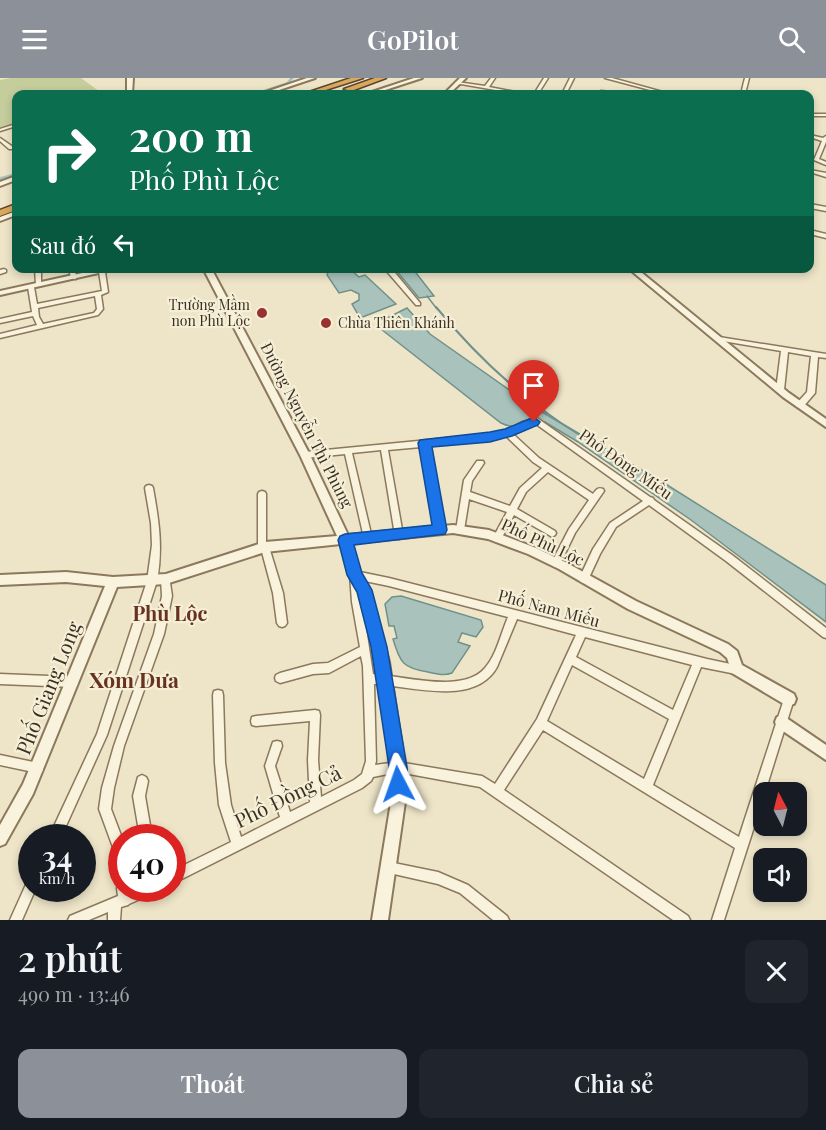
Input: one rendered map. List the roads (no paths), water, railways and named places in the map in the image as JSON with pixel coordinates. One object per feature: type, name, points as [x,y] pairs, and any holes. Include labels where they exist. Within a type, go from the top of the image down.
[{"type":"highway","points":[[320,90],[359,78]]},
{"type":"highway","points":[[344,90],[382,78]]},
{"type":"street","points":[[276,90],[312,78]]},
{"type":"street","points":[[382,90],[419,78]]},
{"type":"street","points":[[450,90],[463,78]]},
{"type":"street","points":[[486,88],[493,78]]},
{"type":"street","points":[[606,78],[652,90]]},
{"type":"street","points":[[457,83],[497,90]]},
{"type":"street","points":[[825,138],[823,151],[816,161],[826,164]]},
{"type":"street","points":[[0,139],[11,148]]},
{"type":"street","points":[[37,273],[35,310],[41,327]]},
{"type":"street","points":[[73,273],[74,278]]},
{"type":"street","points":[[0,293],[97,273]]},
{"type":"street","points":[[0,321],[105,292],[102,273]]},
{"type":"street","name":"Đường Nguyễn Thì Phùng","points":[[210,273],[305,455],[345,540],[355,575],[367,600],[385,678],[398,767],[398,802],[380,920]]},
{"type":"street","points":[[391,273],[418,304]]},
{"type":"street","points":[[637,273],[780,390],[826,424]]},
{"type":"street","points":[[0,336],[96,314],[100,309],[98,293]]},
{"type":"street","points":[[719,339],[826,356]]},
{"type":"street","points":[[780,390],[785,349]]},
{"type":"street","points":[[800,405],[812,393],[815,354]]},
{"type":"street","name":"Phố Đông Miếu","points":[[305,455],[508,433],[530,422],[540,423],[650,500],[791,604],[826,634]]},
{"type":"street","points":[[508,433],[525,452],[548,468],[597,495],[572,531],[556,563]]},
{"type":"street","points":[[424,443],[440,530]]},
{"type":"street","points":[[384,447],[399,535]]},
{"type":"street","points":[[348,451],[368,538]]},
{"type":"street","points":[[460,530],[468,480],[480,463]]},
{"type":"street","points":[[496,538],[523,490],[548,468]]},
{"type":"street","points":[[61,824],[102,735],[153,581],[158,542],[149,488]]},
{"type":"street","points":[[465,494],[512,510],[552,533]]},
{"type":"street","points":[[262,495],[264,548],[278,593],[282,623]]},
{"type":"street","points":[[584,579],[596,552],[613,525],[650,500]]},
{"type":"street","name":"Phố Phù Lộc","points":[[0,580],[66,577],[113,582],[153,581],[264,548],[440,530],[460,530],[496,538],[556,563],[632,605],[724,648],[733,655],[736,669],[789,699]]},
{"type":"street","points":[[355,575],[368,679],[371,761],[368,772],[398,767],[482,782],[684,920]]},
{"type":"street","name":"Phố Nam Miếu","points":[[355,575],[698,662],[736,669]]},
{"type":"street","points":[[110,824],[105,809],[119,746],[159,634],[167,596],[166,579]]},
{"type":"street","name":"Phố Giang Long","points":[[0,838],[38,768],[113,582]]},
{"type":"street","points":[[368,679],[385,678],[445,687],[477,682],[489,672],[514,614]]},
{"type":"street","points":[[497,791],[541,723],[582,632]]},
{"type":"street","points":[[280,678],[313,669],[328,668],[364,650]]},
{"type":"street","points":[[571,659],[676,717]]},
{"type":"street","points":[[647,786],[698,662]]},
{"type":"street","points":[[0,679],[73,682]]},
{"type":"street","points":[[218,695],[220,763],[225,805],[237,844]]},
{"type":"street","points":[[718,920],[789,699]]},
{"type":"street","points":[[256,721],[315,715],[313,760],[316,804]]},
{"type":"street","points":[[782,722],[826,753]]},
{"type":"street","points":[[541,723],[742,845]]},
{"type":"street","points":[[277,746],[270,766],[286,819]]},
{"type":"street","points":[[0,760],[38,768]]},
{"type":"street","name":"Phố Đồng Cả","points":[[186,871],[358,784],[367,777],[368,772]]},
{"type":"street","points":[[142,781],[139,796],[144,824]]},
{"type":"street","points":[[389,868],[438,878],[464,889],[487,915],[503,920]]},
{"type":"street","points":[[16,920],[24,902]]},
{"type":"street","points":[[74,920],[112,902]]},
{"type":"street","points":[[114,920],[120,902]]},
{"type":"water","points":[[328,273],[354,273],[359,277],[365,275],[396,304],[360,318],[352,304],[359,300],[359,294],[351,290],[339,293]]},
{"type":"water","points":[[398,273],[416,273],[434,296],[419,298]]},
{"type":"water","points":[[407,308],[430,334],[535,408],[664,483],[826,585],[826,622],[691,520],[578,442],[545,422],[518,426],[501,423],[377,326],[377,323]]},
{"type":"water","points":[[401,596],[481,620],[483,627],[476,637],[462,633],[458,642],[470,646],[452,673],[440,674],[413,669],[401,659],[393,639],[397,638],[394,626],[389,626],[385,604],[392,597]]},
{"type":"waterway","points":[[266,90],[288,83],[292,78]]},
{"type":"waterway","points":[[0,179],[12,175]]},
{"type":"waterway","points":[[427,296],[437,309]]},
{"type":"waterway","points":[[436,307],[479,355],[527,398],[570,429],[636,468]]},
{"type":"place","name":"Trường Mầm non Phù Lộc","points":[[262,313]]},
{"type":"place","name":"Chùa Thiên Khánh","points":[[326,323]]},
{"type":"district","name":"Phù Lộc","points":[[170,614]]},
{"type":"district","name":"Xóm Dưa","points":[[134,681]]}]
